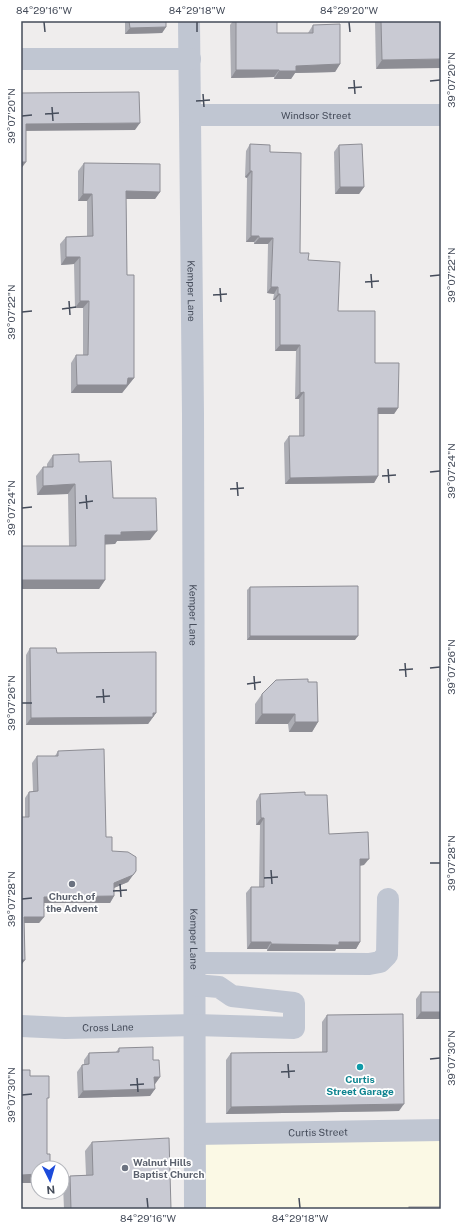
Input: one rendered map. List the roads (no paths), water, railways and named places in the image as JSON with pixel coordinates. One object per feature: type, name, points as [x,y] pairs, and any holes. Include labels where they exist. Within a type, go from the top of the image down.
[{"type":"street","name":"Kemper Lane","points":[[189,21],[191,114],[195,1209]]},
{"type":"street","points":[[21,59],[190,59]]},
{"type":"street","name":"Windsor Street","points":[[191,114],[441,115]]},
{"type":"street","points":[[195,963],[369,964],[380,962],[387,955],[388,899]]},
{"type":"street","name":"Cross Lane","points":[[21,1026],[65,1028],[195,1025],[294,1028],[294,1003],[232,996],[219,987],[195,984]]},
{"type":"street","name":"Curtis Street","points":[[195,1134],[441,1130]]},
{"type":"place","name":"Church of the Advent","points":[[72,884]]},
{"type":"place","name":"Curtis Street Garage","points":[[360,1067]]},
{"type":"place","name":"Walnut Hills Baptist Church","points":[[125,1168]]}]
